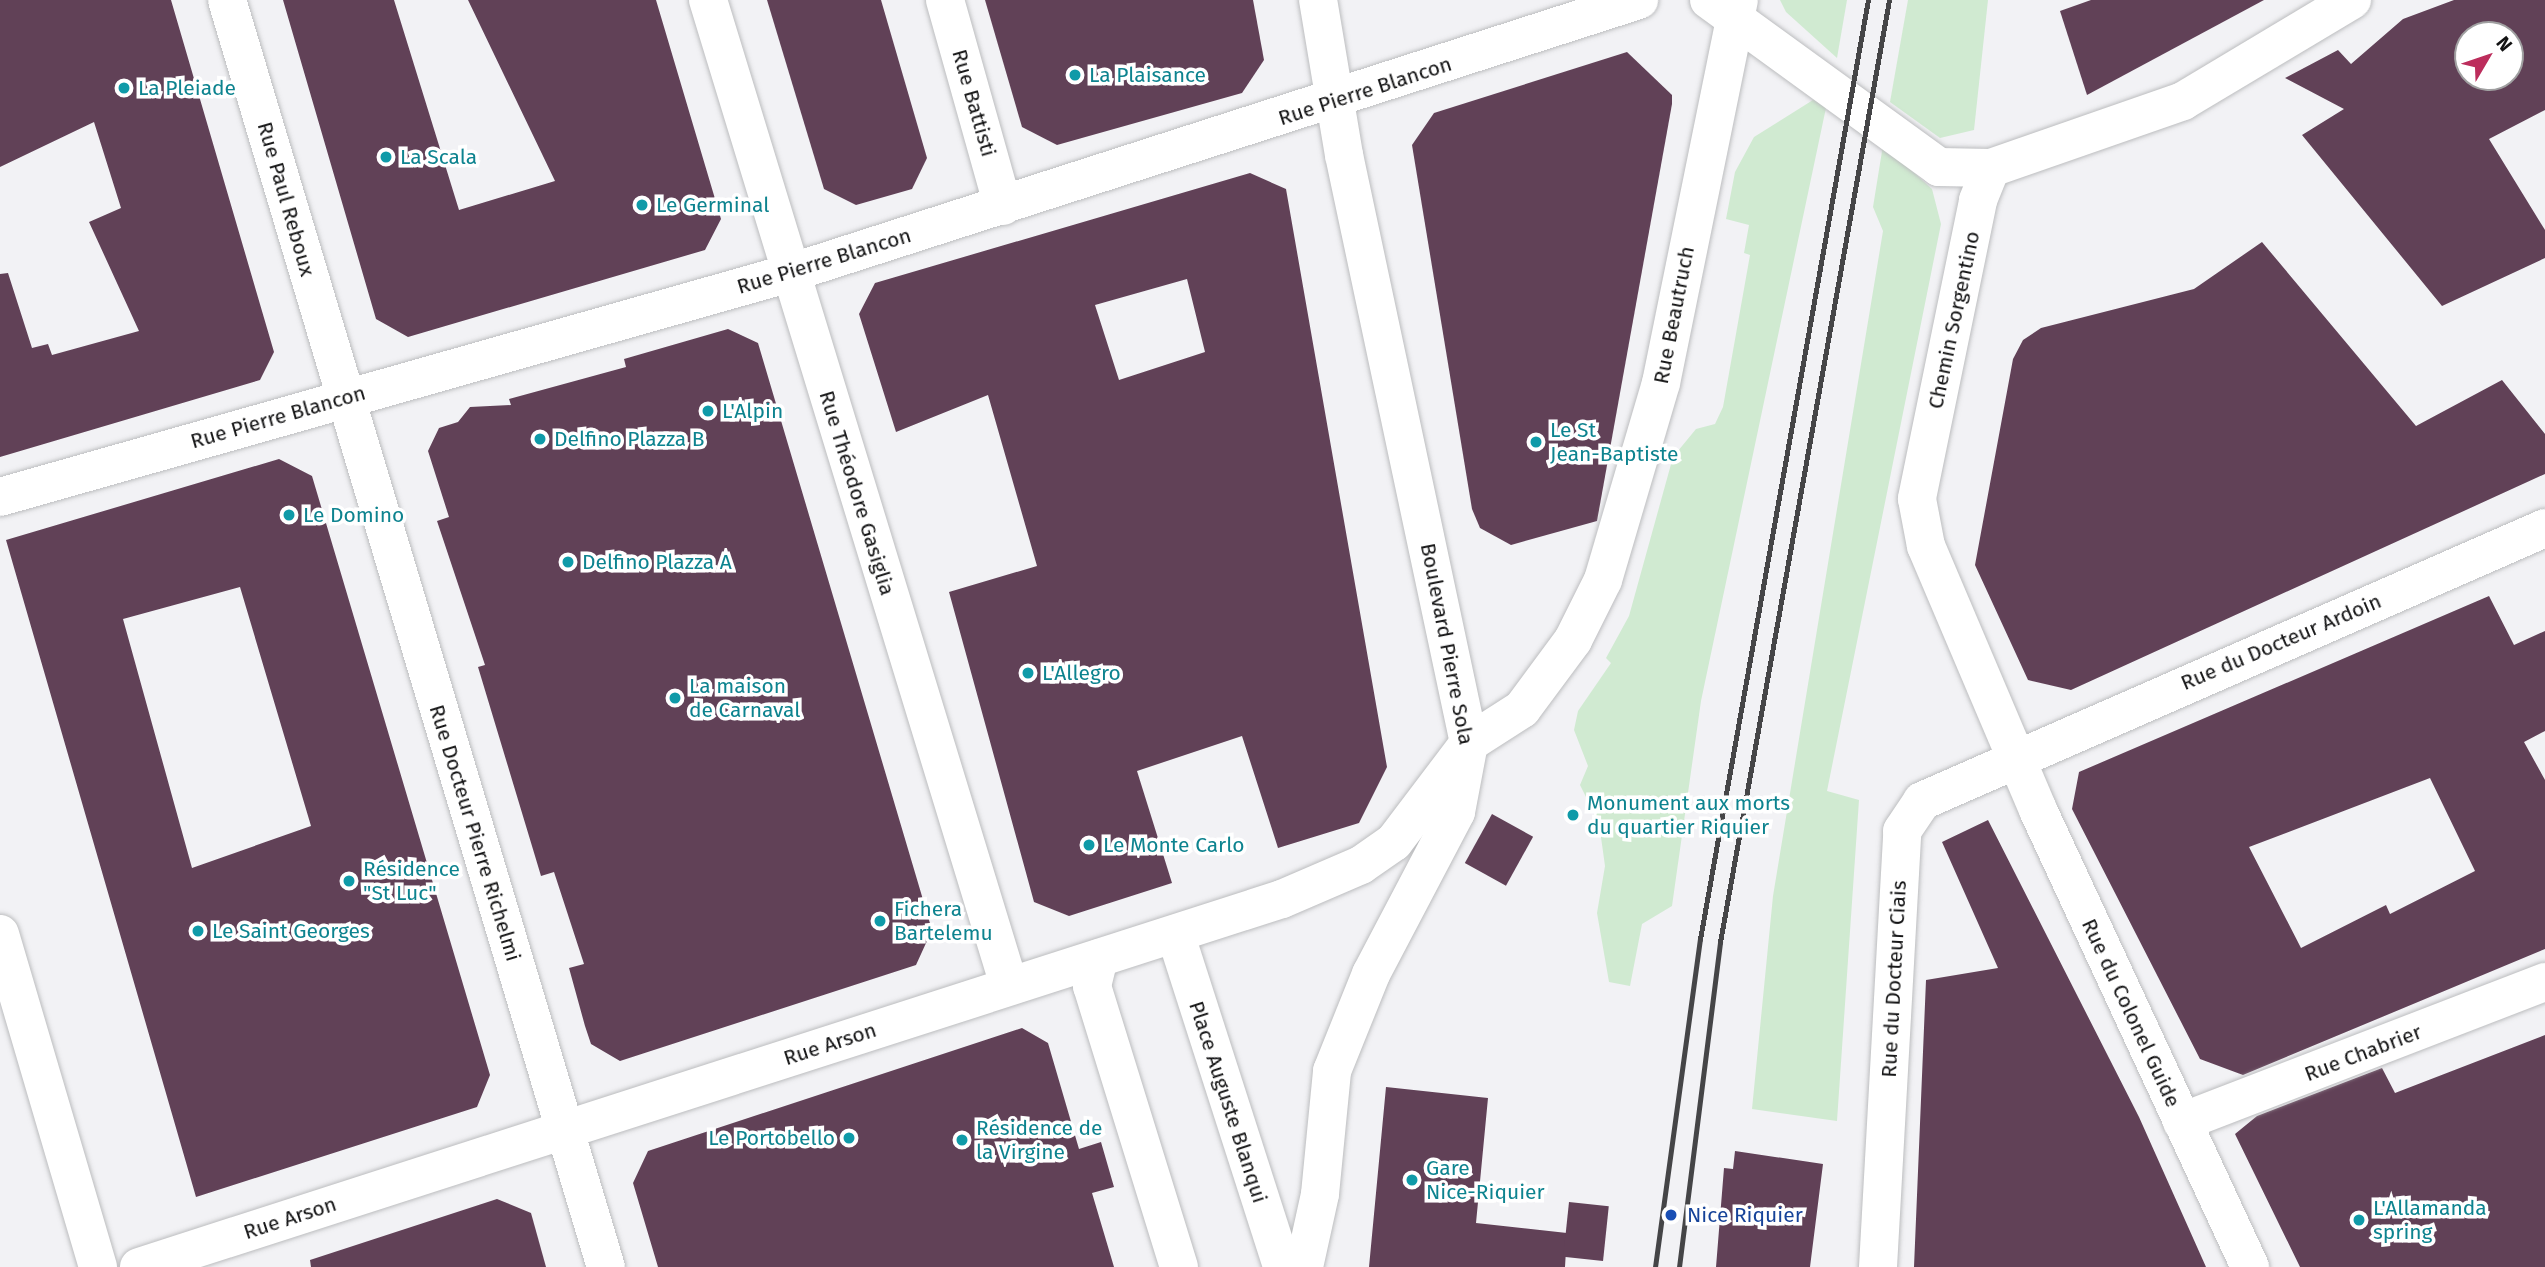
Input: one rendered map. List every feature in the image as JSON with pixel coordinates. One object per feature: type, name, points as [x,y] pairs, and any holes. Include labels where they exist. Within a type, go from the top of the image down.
[{"type":"street","name":"Rue Paul Reboux","points":[[227,0],[344,398]]},
{"type":"street","name":"Rue Théodore Gasiglia","points":[[708,0],[1009,985]]},
{"type":"street","name":"Rue Battisti","points":[[945,0],[1003,206]]},
{"type":"street","name":"Boulevard Pierre Sola","points":[[1304,1267],[1321,1194],[1332,1071],[1371,974],[1456,812],[1469,743],[1335,102],[1318,0]]},
{"type":"street","name":"Rue Pierre Blancon","points":[[0,497],[790,273],[1335,102],[1639,0]]},
{"type":"street","points":[[1727,7],[1939,167],[1991,168],[2183,101],[2352,0]]},
{"type":"street","name":"Rue Beautruch","points":[[1469,743],[1522,709],[1573,640],[1603,580],[1661,383],[1727,7]]},
{"type":"street","name":"Chemin Sorgentino","points":[[1991,168],[1978,201],[1917,499],[1926,546],[2017,757]]},
{"type":"street","name":"Rue Docteur Pierre Richelmi","points":[[344,398],[606,1267]]},
{"type":"street","name":"Rue du Docteur Ardoin","points":[[2017,757],[2545,528]]},
{"type":"street","name":"Rue Arson","points":[[139,1267],[1009,985],[1176,936],[1361,865],[1394,842],[1469,743]]},
{"type":"street","name":"Rue du Colonel Guide","points":[[2017,757],[2250,1267]]},
{"type":"street","name":"Rue du Docteur Ciais","points":[[1878,1267],[1902,831],[1922,801],[2017,757]]},
{"type":"street","points":[[0,934],[98,1267]]},
{"type":"street","name":"Place Auguste Blanqui","points":[[1176,936],[1282,1267]]},
{"type":"street","points":[[1099,958],[1092,986],[1179,1267]]},
{"type":"street","name":"Rue Chabrier","points":[[2182,1122],[2545,982]]},
{"type":"green space","points":[[1780,0],[1847,0],[1837,58],[1786,12]]},
{"type":"green space","points":[[1908,0],[1988,0],[1974,130],[1940,138],[1890,102]]},
{"type":"green space","points":[[1813,100],[1827,103],[1701,701],[1672,906],[1642,924],[1630,986],[1609,982],[1597,913],[1605,866],[1599,823],[1580,785],[1588,766],[1574,730],[1578,711],[1611,663],[1606,658],[1629,616],[1673,457],[1696,429],[1715,424],[1723,407],[1750,255],[1744,253],[1749,225],[1726,219],[1735,172],[1754,137]]},
{"type":"green space","points":[[1883,145],[1932,189],[1941,224],[1827,791],[1859,800],[1837,1121],[1752,1109],[1773,896],[1883,231],[1873,207]]},
{"type":"building","points":[[0,0],[171,0],[274,352],[260,380],[0,457],[0,274],[8,273],[32,348],[48,344],[52,355],[139,331],[89,222],[121,208],[94,122],[0,167]]},
{"type":"building","points":[[283,0],[394,0],[459,210],[555,181],[468,0],[656,0],[721,219],[705,250],[408,337],[376,319]]},
{"type":"building","points":[[767,0],[881,0],[927,158],[912,189],[856,205],[824,189]]},
{"type":"building","points":[[985,0],[1253,0],[1264,60],[1242,93],[1057,145],[1022,127]]},
{"type":"building","points":[[2091,0],[2264,0],[2087,95],[2060,11]]},
{"type":"building","points":[[2454,0],[2545,0],[2545,110],[2489,139],[2545,230],[2545,258],[2442,306],[2302,135],[2344,109],[2285,78],[2338,50],[2351,64],[2403,19]]},
{"type":"building","points":[[1627,52],[1672,95],[1672,104],[1597,521],[1511,545],[1480,528],[1472,509],[1412,145],[1434,113]]},
{"type":"building","points":[[1250,173],[1286,189],[1387,767],[1359,823],[1278,848],[1242,736],[1137,771],[1172,883],[1069,916],[1034,902],[949,592],[1037,566],[988,395],[896,432],[859,314],[875,283]],"holes":[[[1187,279],[1205,352],[1119,380],[1095,305]]]},
{"type":"building","points":[[2262,242],[2416,426],[2502,380],[2545,434],[2545,474],[2071,690],[2028,680],[1975,565],[2013,359],[2023,340],[2041,328],[2194,289]]},
{"type":"building","points":[[728,329],[758,343],[932,930],[916,965],[620,1061],[591,1044],[585,1026],[569,968],[584,964],[554,872],[541,876],[478,667],[485,665],[437,521],[449,517],[428,451],[439,428],[458,422],[470,407],[511,405],[509,399],[626,367],[624,359]]},
{"type":"building","points":[[279,459],[312,476],[490,1075],[477,1107],[196,1197],[6,540]],"holes":[[[240,587],[311,826],[192,868],[123,619]]]},
{"type":"building","points":[[2489,596],[2514,645],[2545,631],[2545,731],[2524,742],[2545,780],[2545,949],[2243,1075],[2200,1059],[2072,809],[2079,772]],"holes":[[[2430,778],[2475,871],[2390,914],[2386,905],[2301,948],[2249,847]]]},
{"type":"building","points":[[1492,814],[1533,837],[1506,886],[1465,863]]},
{"type":"building","points":[[1988,820],[2139,1117],[2206,1267],[1914,1267],[1926,980],[1998,968],[1942,842]]},
{"type":"building","points":[[1022,1028],[1048,1043],[1079,1149],[1101,1142],[1114,1187],[1092,1193],[1114,1267],[658,1267],[633,1183],[648,1151]]},
{"type":"building","points":[[2545,1035],[2545,1267],[2300,1267],[2235,1134],[2257,1116],[2382,1068],[2395,1093]]},
{"type":"building","points":[[1386,1087],[1488,1098],[1476,1223],[1567,1233],[1565,1267],[1369,1267]]},
{"type":"building","points":[[1735,1151],[1823,1164],[1810,1267],[1716,1267],[1724,1168],[1733,1169]]},
{"type":"building","points":[[497,1199],[531,1213],[546,1267],[311,1267],[310,1260]]},
{"type":"building","points":[[1569,1202],[1609,1206],[1603,1261],[1563,1257]]},
{"type":"railway","points":[[1655,1267],[1700,939],[1868,0]]},
{"type":"railway","points":[[1679,1267],[1720,942],[1889,0]]},
{"type":"place","name":"La Plaisance","points":[[1075,75]]},
{"type":"place","name":"La Pleiade","points":[[124,88]]},
{"type":"place","name":"La Scala","points":[[386,157]]},
{"type":"place","name":"Le Germinal","points":[[642,205]]},
{"type":"place","name":"L'Alpin","points":[[708,411]]},
{"type":"place","name":"Delfino Plazza B","points":[[540,439]]},
{"type":"place","name":"Le St Jean-Baptiste","points":[[1536,442]]},
{"type":"place","name":"Le Domino","points":[[289,515]]},
{"type":"place","name":"Delfino Plazza A","points":[[568,562]]},
{"type":"place","name":"L'Allegro","points":[[1028,673]]},
{"type":"place","name":"La maison de Carnaval","points":[[675,698]]},
{"type":"place","name":"Monument aux morts du quartier Riquier","points":[[1573,815]]},
{"type":"place","name":"Le Monte Carlo","points":[[1089,845]]},
{"type":"place","name":"Résidence \"St Luc\"","points":[[349,881]]},
{"type":"place","name":"Fichera Bartelemu","points":[[880,921]]},
{"type":"place","name":"Le Saint Georges","points":[[198,931]]},
{"type":"place","name":"Le Portobello","points":[[849,1138]]},
{"type":"place","name":"Résidence de la Virgine","points":[[962,1140]]},
{"type":"place","name":"Gare Nice-Riquier","points":[[1412,1180]]},
{"type":"place","name":"Nice Riquier","points":[[1671,1215]]},
{"type":"place","name":"L'Allamanda spring","points":[[2359,1220]]}]
